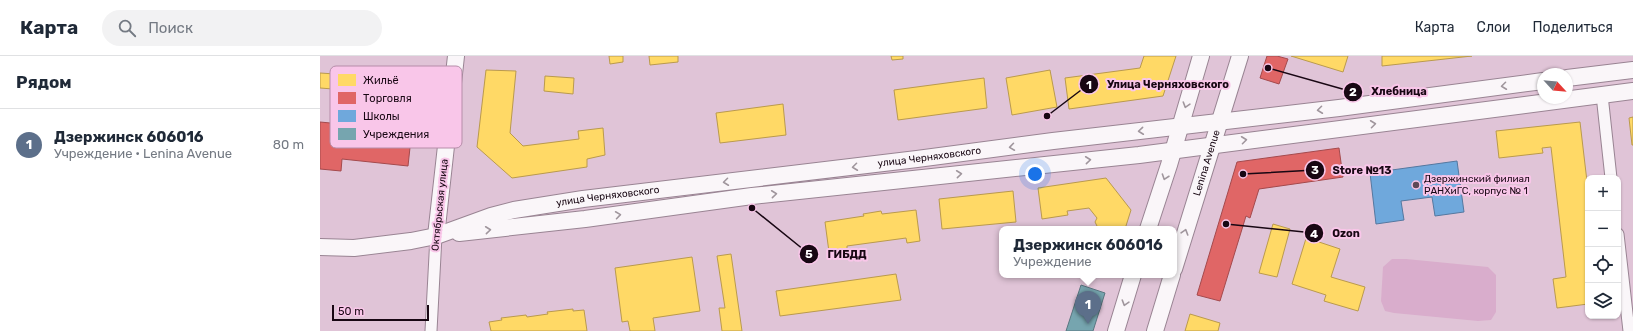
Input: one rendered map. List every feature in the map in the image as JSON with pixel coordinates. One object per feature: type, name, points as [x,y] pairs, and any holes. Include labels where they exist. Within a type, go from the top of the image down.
[{"type":"street","name":"Октябрьская улица","points":[[455,66],[456,56]]},
{"type":"street","points":[[1149,226],[1201,56]]},
{"type":"street","name":"Lenina Avenue","points":[[1177,259],[1240,56]]},
{"type":"street","points":[[1573,77],[1633,70]]},
{"type":"street","points":[[1600,74],[1612,175]]},
{"type":"street","name":"улица Черняховского","points":[[320,247],[354,248],[411,241],[436,236],[491,216],[514,210],[575,200],[1537,82]]},
{"type":"street","points":[[436,236],[585,219],[752,196],[1173,150],[1633,91]]},
{"type":"street","name":"Октябрьская улица","points":[[430,331],[436,236],[446,148]]},
{"type":"street","points":[[1619,247],[1629,331]]},
{"type":"street","points":[[1116,331],[1132,278]]},
{"type":"street","points":[[1155,331],[1171,278]]},
{"type":"shaded area","points":[[1392,259],[1488,267],[1496,275],[1496,312],[1491,320],[1478,321],[1385,311],[1381,301],[1383,267]]},
{"type":"building: Жильё","points":[[609,56],[623,56],[623,62],[610,64]]},
{"type":"building: Жильё","points":[[649,56],[678,56],[678,62],[650,65]]},
{"type":"building: Жильё","points":[[891,56],[903,56],[903,59],[892,60]]},
{"type":"building: Жильё","points":[[1144,56],[1176,56],[1163,96],[1069,109],[1065,78],[1140,68]]},
{"type":"building: Жильё","points":[[1291,56],[1348,56],[1343,72]]},
{"type":"building: Жильё","points":[[1382,56],[1472,56],[1382,66]]},
{"type":"building: Жильё","points":[[486,70],[516,71],[510,133],[523,146],[579,139],[578,131],[603,128],[605,155],[587,159],[587,167],[512,178],[477,147]]},
{"type":"building: Жильё","points":[[1050,70],[1057,107],[1012,115],[1006,78]]},
{"type":"building: Жильё","points":[[320,73],[330,74],[330,89],[320,88]]},
{"type":"building: Жильё","points":[[545,76],[574,78],[573,94],[544,91]]},
{"type":"building: Жильё","points":[[984,78],[987,108],[898,120],[894,90]]},
{"type":"building: Жильё","points":[[783,104],[786,135],[720,143],[716,113]]},
{"type":"building: Жильё","points":[[1633,117],[1633,145],[1632,145],[1629,118]]},
{"type":"building: Жильё","points":[[1580,122],[1586,175],[1585,175],[1585,304],[1557,308],[1553,279],[1566,277],[1551,147],[1542,148],[1543,153],[1499,158],[1496,131]]},
{"type":"building: Жильё","points":[[1106,178],[1131,210],[1126,226],[1097,226],[1095,222],[1097,218],[1089,208],[1067,211],[1068,215],[1042,219],[1038,188]]},
{"type":"building: Жильё","points":[[1013,191],[1016,222],[942,229],[939,199]]},
{"type":"building: Жильё","points":[[916,210],[920,241],[907,243],[906,238],[847,246],[847,250],[829,252],[825,222],[864,216],[863,214],[881,211],[882,214]]},
{"type":"building: Жильё","points":[[1273,224],[1290,229],[1277,277],[1259,273]]},
{"type":"building: Жильё","points":[[1308,232],[1321,236],[1319,242],[1340,249],[1331,277],[1365,287],[1358,311],[1324,301],[1326,295],[1292,284]]},
{"type":"building: Жильё","points":[[731,254],[742,331],[722,331],[719,308],[725,308],[717,256]]},
{"type":"building: Жильё","points":[[692,257],[700,311],[653,318],[655,331],[630,331],[628,321],[622,322],[615,268]]},
{"type":"building: Жильё","points":[[896,274],[901,300],[780,316],[776,291]]},
{"type":"building: Жильё","points":[[573,309],[573,311],[584,310],[587,331],[491,331],[489,322],[502,320],[501,318],[526,315],[527,317],[548,314],[547,312]]},
{"type":"building: Жильё","points":[[1190,314],[1220,323],[1218,331],[1185,331]]},
{"type":"building: Торговля","points":[[1267,56],[1277,56],[1288,59],[1279,84],[1260,78]]},
{"type":"building: Торговля","points":[[320,122],[330,123],[330,148],[410,148],[408,166],[342,159],[341,171],[320,169]]},
{"type":"building: Торговля","points":[[1339,148],[1343,177],[1259,189],[1250,218],[1246,216],[1220,301],[1197,295],[1237,162]]},
{"type":"building: Школы","name":"Дзержинский филиал РАНХиГС, корпус № 1","points":[[1457,161],[1464,212],[1435,216],[1432,197],[1401,201],[1404,220],[1376,224],[1370,173]]},
{"type":"building: Учреждения","points":[[1081,285],[1105,293],[1093,331],[1066,331]]},
{"type":"place","name":"Хлебница","points":[[1268,68]]},
{"type":"place","name":"Улица Черняховского","points":[[1047,116]]},
{"type":"place","name":"Store №13","points":[[1243,174]]},
{"type":"place","name":"Дзержинский филиал РАНХиГС, корпус № 1","points":[[1416,185]]},
{"type":"place","name":"ГИБДД","points":[[752,208]]},
{"type":"place","name":"Ozon","points":[[1226,224]]},
{"type":"place","name":"Дзержинск 606016","points":[[1088,324]]}]
